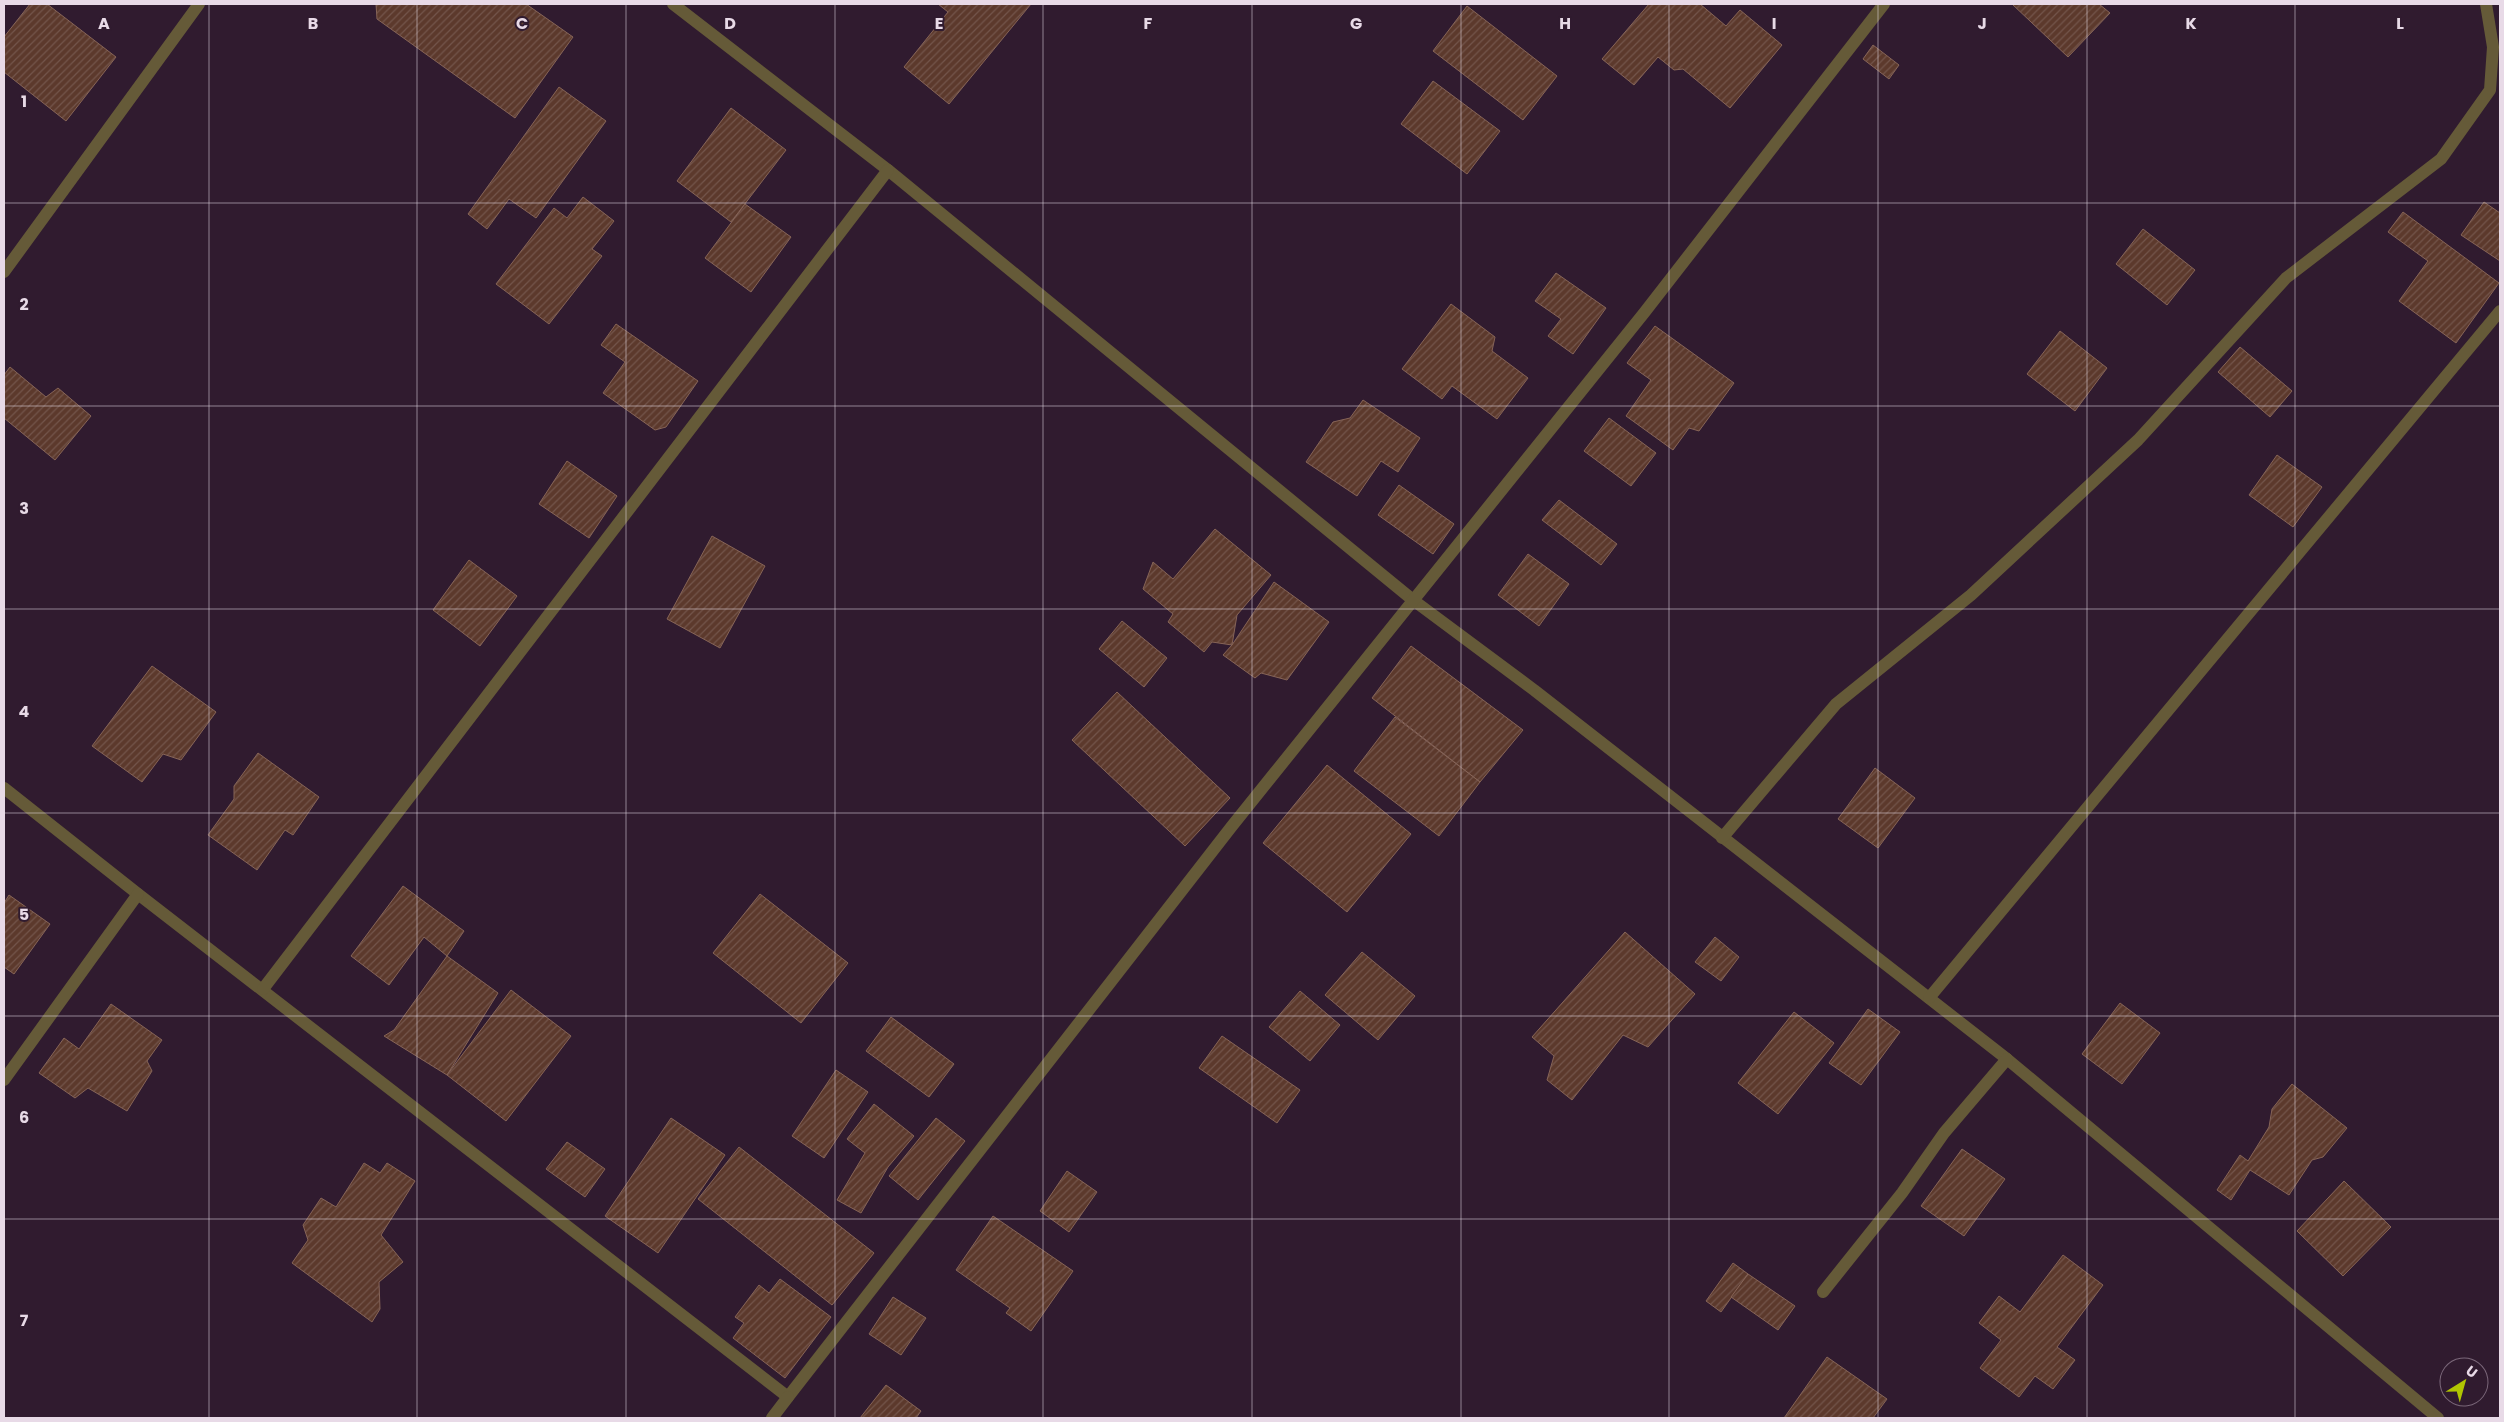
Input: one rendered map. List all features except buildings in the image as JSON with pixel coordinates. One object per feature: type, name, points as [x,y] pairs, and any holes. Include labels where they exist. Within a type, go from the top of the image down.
[{"type":"street","points":[[4,272],[199,4]]},
{"type":"street","points":[[673,4],[888,170],[1413,600],[1534,690],[2007,1059],[2438,1418]]},
{"type":"street","points":[[772,1418],[1232,826],[1644,313],[1884,4]]},
{"type":"street","points":[[1722,838],[1836,704],[1971,595],[2138,440],[2286,278],[2441,159],[2490,90],[2493,47],[2486,4]]},
{"type":"street","points":[[263,989],[888,170]]},
{"type":"street","points":[[1929,998],[2500,311]]},
{"type":"street","points":[[4,788],[138,894],[788,1397]]},
{"type":"street","points":[[4,1080],[138,894]]},
{"type":"street","points":[[1823,1292],[1902,1193],[1944,1133],[2007,1059]]}]
